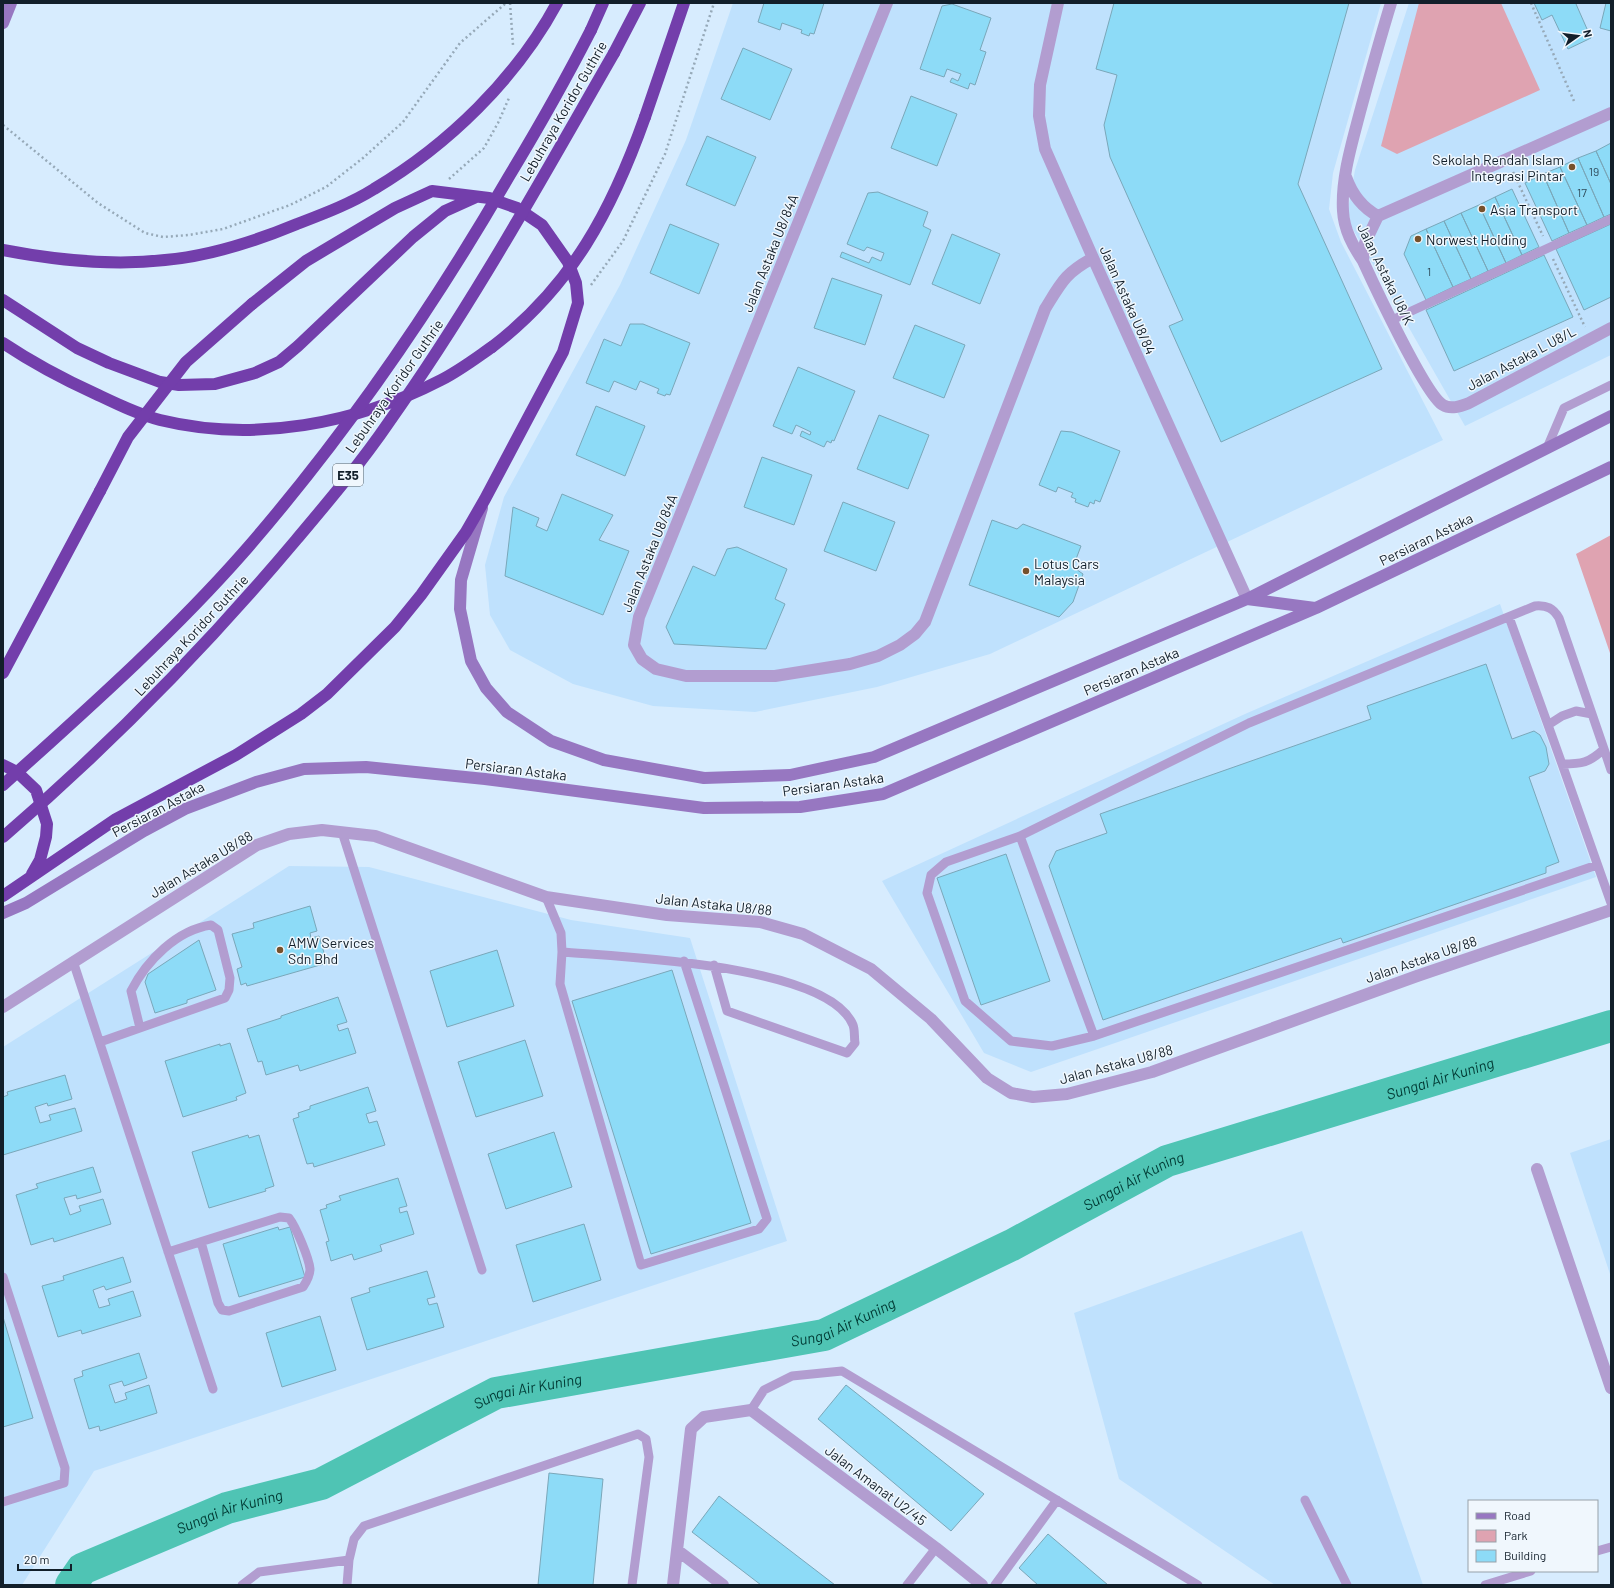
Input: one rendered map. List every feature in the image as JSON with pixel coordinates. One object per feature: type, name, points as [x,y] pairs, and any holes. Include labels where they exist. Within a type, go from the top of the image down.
[{"type":"highway","points":[[3,250],[41,256],[104,262],[165,260],[197,256],[247,243],[277,233],[343,205],[374,189],[410,166],[477,109],[521,60],[544,28],[557,3]]},
{"type":"highway","name":"Lebuhraya Koridor Guthrie","points":[[3,785],[105,693],[242,553],[293,492],[372,390],[429,307],[497,198],[556,97],[591,30],[603,3]]},
{"type":"highway","name":"Lebuhraya Koridor Guthrie","points":[[3,837],[156,696],[205,644],[309,524],[374,442],[449,335],[484,279],[614,53],[640,3]]},
{"type":"highway","points":[[3,343],[36,365],[124,408],[159,420],[185,425],[230,429],[277,429],[310,425],[343,418],[424,388],[460,369],[513,331],[538,307],[584,250],[611,200],[629,161],[684,3]]},
{"type":"highway","points":[[3,673],[128,437],[186,362],[252,304],[306,261],[395,208],[432,191],[489,198],[517,208],[542,226],[568,262],[576,283],[578,303],[563,352],[466,532],[421,595],[395,627],[326,694],[301,714],[236,756],[116,819],[3,896]]},
{"type":"highway","points":[[3,300],[77,348],[108,363],[160,382],[179,385],[215,384],[255,373],[279,362],[418,233],[445,211],[476,197]]},
{"type":"highway","points":[[3,765],[17,772],[36,790],[47,824],[46,836],[40,860],[31,876]]},
{"type":"main road","points":[[3,23],[11,3]]},
{"type":"main road","name":"Persiaran Astaka","points":[[485,499],[461,580],[460,596],[463,627],[471,661],[486,688],[507,712],[551,741],[604,760],[704,778],[790,776],[874,757],[1247,599],[1611,416]]},
{"type":"main road","name":"Persiaran Astaka","points":[[3,913],[26,903],[144,831],[185,809],[256,782],[304,770],[366,767],[485,779],[704,808],[800,807],[883,794],[1316,608],[1611,467]]},
{"type":"main road","points":[[1247,599],[1316,608]]},
{"type":"street","name":"Jalan Astaka U8/84A","points":[[887,3],[639,617],[634,645],[642,659],[656,669],[686,676],[775,676],[850,664],[878,656],[900,645],[915,634],[924,622],[1045,309],[1062,280],[1075,267],[1093,258]]},
{"type":"street","name":"Jalan Astaka U8/84","points":[[1058,3],[1040,85],[1039,116],[1046,149],[1093,258],[1247,599]]},
{"type":"street","name":"Jalan Astaka U8/K","points":[[1391,3],[1350,150],[1342,194],[1345,224],[1353,246],[1363,261],[1392,320],[1434,396],[1444,407]]},
{"type":"street","points":[[1363,261],[1365,243],[1378,216],[1611,113]]},
{"type":"street","points":[[1346,177],[1352,194],[1369,212],[1378,216]]},
{"type":"street","name":"Jalan Astaka L U8/L","points":[[1444,407],[1458,407],[1469,403],[1611,328]]},
{"type":"street","name":"Jalan Astaka U8/88","points":[[3,1007],[73,961],[258,845],[289,834],[322,830],[375,836],[546,897],[668,915],[760,922],[803,934],[871,969],[931,1019],[987,1078],[1011,1093],[1033,1097],[1067,1094],[1152,1072],[1417,976],[1611,910]]},
{"type":"street","points":[[1536,1169],[1611,1388]]},
{"type":"street","points":[[673,1585],[691,1429],[704,1417],[751,1410]]},
{"type":"street","name":"Jalan Amanat U2/45","points":[[751,1410],[936,1548],[982,1585]]},
{"type":"street","points":[[677,1550],[722,1585]]},
{"type":"lane","points":[[1392,320],[1611,219]]},
{"type":"lane","points":[[1547,448],[1564,408],[1611,385]]},
{"type":"lane","points":[[1597,865],[1094,1036],[1052,1046],[1011,1041],[965,1001],[927,893],[931,875],[946,862],[1020,836],[1249,723],[1535,606],[1545,605],[1554,610],[1559,618],[1611,770]]},
{"type":"lane","points":[[1508,616],[1611,903]]},
{"type":"lane","points":[[1548,725],[1562,716],[1576,711],[1592,714]]},
{"type":"lane","points":[[1562,764],[1579,764],[1592,760],[1604,749]]},
{"type":"lane","points":[[342,832],[482,1270]]},
{"type":"lane","points":[[1020,836],[1094,1036]]},
{"type":"lane","points":[[546,897],[561,933],[562,952],[560,984],[641,1265],[759,1229],[767,1219],[684,961]]},
{"type":"lane","points":[[100,1042],[140,1028],[225,998],[229,990],[230,978],[218,930],[212,925],[202,926],[163,948],[150,962],[137,980],[131,991],[140,1028]]},
{"type":"lane","points":[[562,952],[684,961],[714,965],[771,977],[820,995],[842,1010],[853,1025],[855,1043],[846,1053],[727,1011],[714,965]]},
{"type":"lane","points":[[73,961],[213,1389]]},
{"type":"lane","points":[[168,1252],[280,1217],[289,1218],[295,1226],[310,1268],[308,1279],[303,1287],[229,1311],[222,1310],[218,1303],[201,1242]]},
{"type":"lane","points":[[3,1277],[65,1468],[64,1483],[3,1502]]},
{"type":"lane","points":[[751,1410],[764,1390],[792,1376],[842,1371],[1198,1585]]},
{"type":"lane","points":[[347,1585],[354,1538],[364,1526],[638,1434],[646,1439],[649,1457],[632,1585]]},
{"type":"lane","points":[[995,1585],[1057,1500]]},
{"type":"lane","points":[[1305,1500],[1347,1585]]},
{"type":"lane","points":[[1598,1551],[1611,1547]]},
{"type":"lane","points":[[907,1585],[936,1548]]},
{"type":"lane","points":[[242,1585],[259,1572],[350,1560]]},
{"type":"lane","points":[[1485,1585],[1528,1572]]},
{"type":"path","points":[[3,125],[98,203],[145,233],[163,237],[189,235],[223,229],[290,205],[326,187],[363,158],[403,122],[460,43],[506,3]]},
{"type":"path","points":[[510,3],[513,46]]},
{"type":"path","points":[[578,303],[623,241],[665,154],[714,3]]},
{"type":"path","points":[[1531,3],[1574,101]]},
{"type":"path","points":[[432,191],[462,169],[484,148],[498,123],[512,91]]},
{"type":"shaded area","points":[[733,3],[1381,3],[1333,173],[1329,209],[1341,242],[1443,440],[990,654],[877,687],[755,712],[653,706],[573,684],[510,650],[490,615],[485,565],[504,497],[620,285],[686,140]]},
{"type":"shaded area","points":[[1409,3],[1611,3],[1611,355],[1465,426],[1351,226],[1348,209],[1355,170]]},
{"type":"shaded area","points":[[1500,604],[1596,877],[1031,1072],[984,1053],[882,881],[1245,714]]},
{"type":"shaded area","points":[[289,866],[369,867],[571,920],[690,938],[787,1241],[94,1471],[22,1585],[3,1585],[3,1047]]},
{"type":"shaded area","points":[[1611,1139],[1611,1277],[1570,1153]]},
{"type":"shaded area","points":[[1302,1231],[1423,1585],[1275,1585],[1119,1479],[1074,1313]]},
{"type":"green space","points":[[1419,3],[1501,3],[1540,90],[1397,154],[1381,146]]},
{"type":"green space","points":[[1611,535],[1611,656],[1576,554]]},
{"type":"building","points":[[764,3],[824,3],[814,34],[810,33],[809,36],[801,33],[802,30],[782,23],[780,30],[758,22]]},
{"type":"building","points":[[1114,3],[1349,3],[1298,184],[1382,369],[1221,442],[1169,326],[1183,320],[1110,157],[1104,125],[1117,75],[1096,69]]},
{"type":"building","points":[[1534,3],[1578,3],[1576,4],[1591,38],[1568,49],[1552,15],[1542,20]]},
{"type":"building","points":[[1606,3],[1611,3],[1611,31],[1600,28]]},
{"type":"building","points":[[952,4],[991,18],[980,50],[986,52],[975,85],[970,83],[968,89],[950,82],[952,78],[958,81],[961,74],[947,69],[944,77],[920,69],[942,6]]},
{"type":"building","points":[[743,48],[792,69],[770,120],[721,99]]},
{"type":"building","points":[[911,96],[957,114],[937,166],[891,148]]},
{"type":"building","points":[[707,136],[756,157],[735,206],[686,185]]},
{"type":"building","points":[[1611,143],[1611,184],[1596,151]]},
{"type":"building","points":[[1596,151],[1611,184],[1611,214],[1604,217],[1578,158]]},
{"type":"building","points":[[1578,158],[1604,217],[1587,225],[1560,167]]},
{"type":"building","points":[[1560,167],[1587,225],[1569,233],[1543,174]]},
{"type":"building","points":[[1543,174],[1569,233],[1552,241],[1525,183]]},
{"type":"building","points":[[1512,189],[1539,247],[1522,255],[1495,197]]},
{"type":"building","points":[[878,192],[928,212],[923,226],[931,230],[910,285],[840,257],[842,252],[869,263],[872,257],[881,261],[884,253],[867,247],[864,251],[847,244],[868,193]]},
{"type":"building","points":[[1495,197],[1522,255],[1506,263],[1479,205]]},
{"type":"building","points":[[1479,205],[1506,263],[1488,271],[1461,213]]},
{"type":"building","points":[[1461,213],[1488,271],[1471,279],[1444,221]]},
{"type":"building","points":[[1444,221],[1471,279],[1453,287],[1426,229]]},
{"type":"building","points":[[670,224],[719,244],[699,294],[650,273]]},
{"type":"building","points":[[1611,224],[1611,297],[1584,310],[1556,249]]},
{"type":"building","points":[[1426,229],[1453,287],[1426,300],[1404,254],[1411,236]]},
{"type":"building","points":[[952,234],[1000,254],[980,304],[932,284]]},
{"type":"building","points":[[1544,255],[1573,317],[1454,371],[1426,310]]},
{"type":"building","points":[[832,278],[882,295],[865,345],[814,328]]},
{"type":"building","points":[[630,324],[643,324],[690,343],[670,395],[666,394],[665,396],[657,393],[659,389],[640,381],[636,390],[614,381],[609,392],[586,383],[604,339],[621,346]]},
{"type":"building","points":[[915,325],[965,345],[944,398],[893,378]]},
{"type":"building","points":[[798,367],[855,391],[834,441],[832,440],[831,443],[827,441],[824,447],[800,436],[802,431],[810,435],[811,432],[796,425],[792,434],[773,426]]},
{"type":"building","points":[[596,406],[645,426],[625,476],[576,455]]},
{"type":"building","points":[[879,415],[929,435],[908,489],[857,469]]},
{"type":"building","points":[[1061,431],[1072,432],[1120,451],[1100,502],[1095,500],[1094,504],[1090,502],[1088,507],[1075,502],[1076,499],[1071,497],[1073,493],[1058,487],[1056,492],[1039,485]]},
{"type":"building","points":[[762,457],[812,475],[794,525],[744,507]]},
{"type":"building","points":[[562,494],[613,515],[599,540],[629,551],[603,615],[505,576],[513,507],[539,518],[536,526],[547,531]]},
{"type":"building","points":[[843,502],[895,522],[876,571],[824,551]]},
{"type":"building","name":"Lotus Cars Malaysia","points":[[992,520],[1017,529],[1023,524],[1081,546],[1073,567],[1083,574],[1073,602],[1059,617],[969,585]]},
{"type":"building","points":[[737,547],[787,569],[775,599],[785,604],[766,649],[674,644],[666,627],[693,566],[715,576],[727,549]]},
{"type":"building","points":[[1486,664],[1512,739],[1534,731],[1540,735],[1546,747],[1549,764],[1545,771],[1529,777],[1559,862],[1546,867],[1546,873],[1343,943],[1341,938],[1103,1020],[1049,866],[1056,851],[1107,833],[1100,814],[1371,719],[1367,706]]},
{"type":"building","points":[[1006,854],[1050,981],[981,1005],[937,878]]},
{"type":"building","name":"AMW Services Sdn Bhd","points":[[310,906],[317,931],[310,933],[311,938],[319,936],[327,963],[247,986],[246,983],[241,985],[237,969],[242,967],[232,934],[254,928],[253,923]]},
{"type":"building","points":[[199,940],[216,990],[187,1000],[187,1003],[155,1013],[145,982],[148,974]]},
{"type":"building","points":[[497,950],[514,1006],[447,1027],[430,971]]},
{"type":"building","points":[[672,970],[751,1223],[651,1254],[572,1001]]},
{"type":"building","points":[[338,997],[347,1022],[337,1025],[339,1031],[348,1028],[356,1053],[300,1071],[298,1065],[266,1075],[262,1061],[258,1062],[247,1029]]},
{"type":"building","points":[[525,1040],[543,1096],[476,1117],[458,1062]]},
{"type":"building","points":[[230,1043],[246,1093],[236,1097],[237,1100],[183,1117],[165,1061],[220,1044],[220,1046]]},
{"type":"building","points":[[65,1075],[72,1099],[48,1106],[47,1103],[35,1107],[40,1123],[51,1120],[49,1115],[75,1108],[82,1131],[3,1155],[3,1097],[8,1095],[7,1092]]},
{"type":"building","points":[[368,1087],[376,1111],[366,1114],[369,1123],[377,1121],[385,1145],[314,1167],[313,1163],[307,1164],[293,1119],[299,1117],[298,1113],[310,1109],[310,1106]]},
{"type":"building","points":[[554,1132],[572,1187],[506,1209],[488,1154]]},
{"type":"building","points":[[248,1135],[249,1138],[259,1135],[274,1186],[265,1189],[266,1191],[209,1208],[192,1152]]},
{"type":"building","points":[[93,1167],[101,1192],[77,1199],[76,1195],[64,1198],[70,1215],[81,1211],[79,1206],[103,1199],[111,1224],[54,1242],[53,1238],[31,1245],[16,1195],[38,1188],[36,1184]]},
{"type":"building","points":[[398,1178],[407,1206],[399,1208],[400,1213],[407,1211],[414,1234],[380,1245],[382,1251],[354,1260],[352,1254],[331,1261],[326,1242],[329,1241],[320,1210],[327,1208],[326,1205],[341,1200],[339,1196]]},
{"type":"building","points":[[584,1224],[601,1280],[533,1302],[516,1245]]},
{"type":"building","points":[[278,1227],[279,1230],[290,1227],[305,1277],[239,1297],[223,1244]]},
{"type":"building","points":[[123,1257],[131,1282],[106,1290],[104,1286],[93,1290],[99,1308],[110,1305],[108,1299],[133,1291],[141,1316],[82,1334],[81,1330],[58,1337],[42,1286],[64,1280],[63,1276]]},
{"type":"building","points":[[427,1271],[435,1297],[427,1299],[429,1305],[437,1303],[444,1327],[367,1350],[351,1298],[370,1292],[369,1288]]},
{"type":"building","points":[[320,1316],[336,1370],[282,1387],[266,1333]]},
{"type":"building","points":[[3,1317],[33,1418],[3,1427]]},
{"type":"building","points":[[139,1353],[147,1378],[124,1386],[122,1381],[109,1385],[115,1403],[127,1399],[125,1393],[149,1385],[157,1413],[100,1431],[99,1426],[89,1429],[74,1379],[83,1376],[82,1371]]},
{"type":"building","points":[[846,1385],[984,1494],[951,1531],[818,1419]]},
{"type":"building","points":[[549,1473],[603,1479],[593,1585],[538,1585]]},
{"type":"building","points":[[719,1496],[835,1585],[761,1585],[692,1532]]},
{"type":"building","points":[[1048,1534],[1108,1585],[1038,1585],[1019,1568]]},
{"type":"waterway","name":"Sungai Air Kuning","points":[[71,1585],[82,1569],[227,1508],[321,1484],[496,1393],[824,1335],[1012,1245],[1167,1161],[1611,1026]]},
{"type":"place","name":"Sekolah Rendah Islam Integrasi Pintar","points":[[1572,167]]},
{"type":"place","name":"Asia Transport","points":[[1482,209]]},
{"type":"place","name":"Norwest Holding","points":[[1418,239]]},
{"type":"place","name":"Lotus Cars Malaysia","points":[[1026,571]]},
{"type":"place","name":"AMW Services Sdn Bhd","points":[[280,950]]}]
